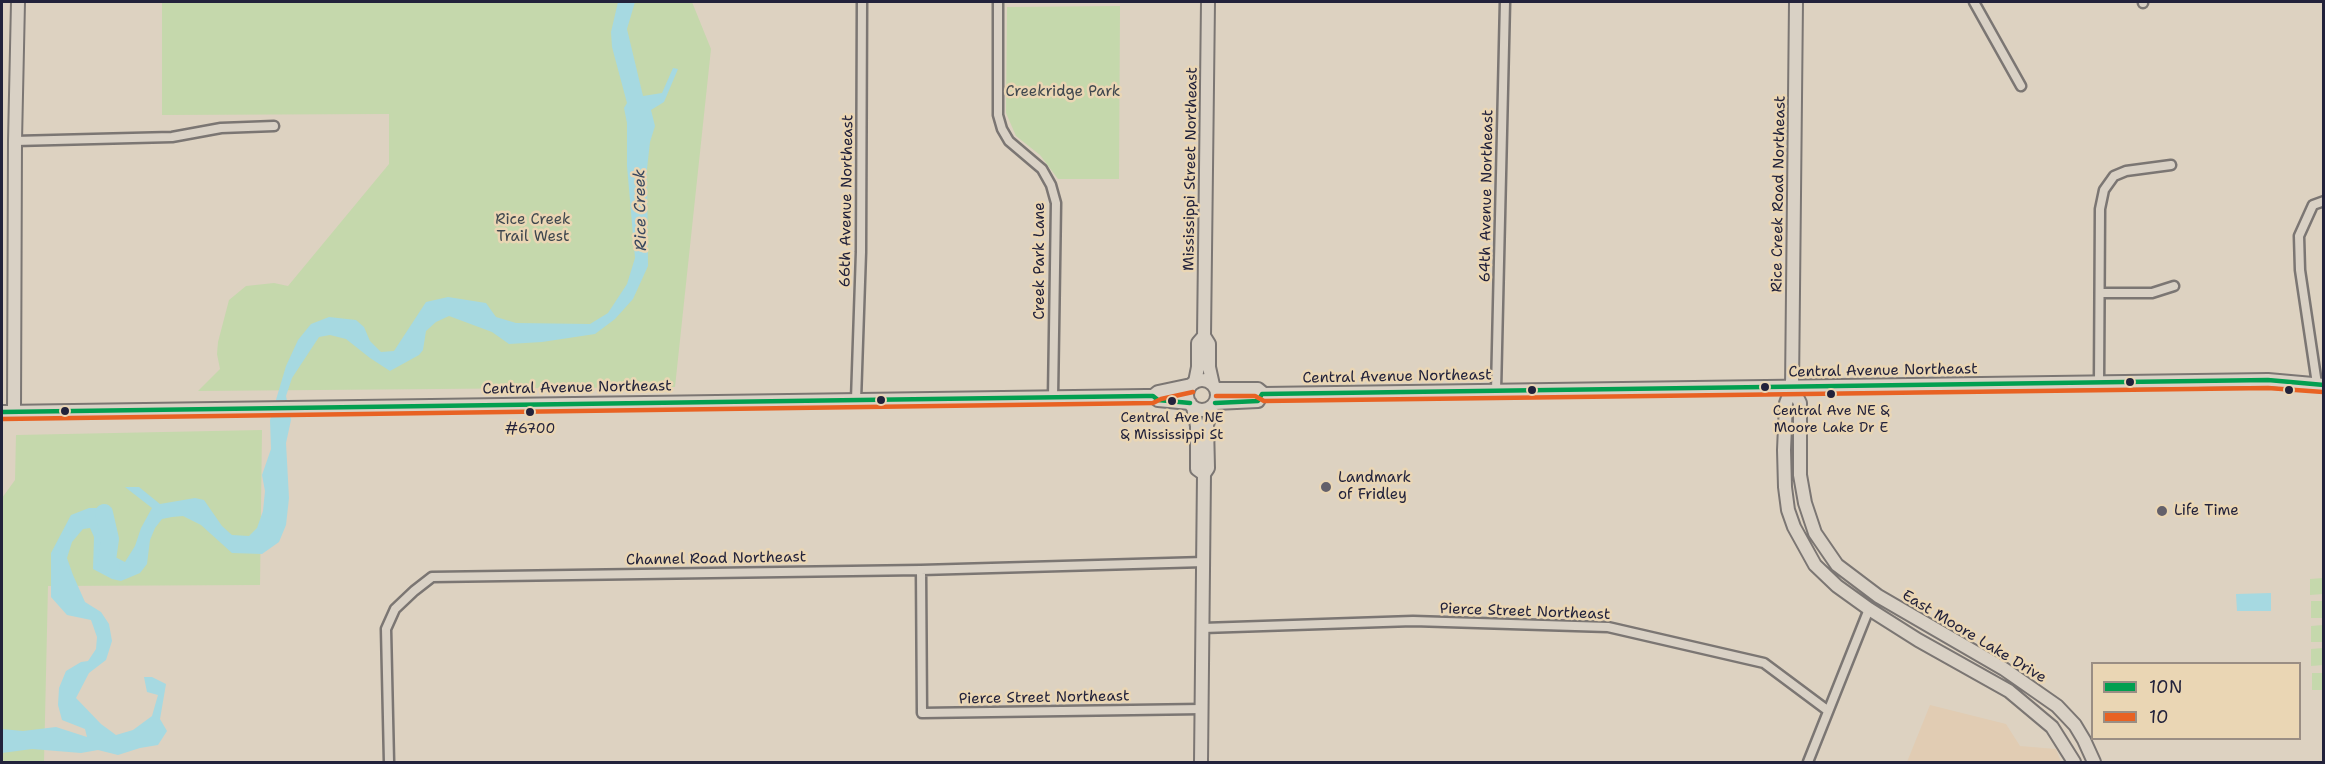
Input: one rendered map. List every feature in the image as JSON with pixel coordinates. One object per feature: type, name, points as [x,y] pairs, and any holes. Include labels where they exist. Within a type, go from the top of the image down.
[{"type":"street","points":[[8,412],[18,2]]},
{"type":"street","name":"66th Avenue Northeast","points":[[856,400],[861,252],[862,2]]},
{"type":"street","name":"Creek Park Lane","points":[[998,2],[998,115],[1009,141],[1042,170],[1051,185],[1056,203],[1053,397]]},
{"type":"street","name":"Mississippi Street Northeast","points":[[1208,2],[1204,336],[1209,344],[1209,367],[1215,387]]},
{"type":"street","name":"64th Avenue Northeast","points":[[1496,391],[1505,2]]},
{"type":"street","name":"Rice Creek Road Northeast","points":[[1796,2],[1792,387],[1785,403],[1785,478],[1788,510],[1801,543],[1815,565],[1837,586],[1869,609]]},
{"type":"street","points":[[1974,2],[2021,86]]},
{"type":"street","points":[[15,141],[172,137],[221,128],[274,126]]},
{"type":"street","points":[[2099,382],[2100,209],[2104,190],[2114,176],[2127,171],[2171,165]]},
{"type":"street","points":[[2320,384],[2300,270],[2299,236],[2313,205],[2324,201]]},
{"type":"street","points":[[2100,293],[2152,293],[2174,286]]},
{"type":"street","name":"Mississippi Street Northeast","points":[[1193,383],[1198,366],[1197,343],[1204,336]]},
{"type":"street","points":[[1201,762],[1204,474],[1208,468],[1207,425],[1217,398],[1215,387],[1205,380],[1193,383],[1188,394],[1197,426],[1197,469],[1204,474]]},
{"type":"street","name":"Central Avenue Northeast","points":[[1262,394],[2268,380],[2320,384]]},
{"type":"street","name":"Central Avenue Northeast","points":[[8,412],[1153,396],[1158,392],[1193,383]]},
{"type":"street","name":"Central Avenue Northeast","points":[[1215,387],[1258,389],[1262,394]]},
{"type":"street","name":"Rice Creek Road Northeast","points":[[1792,387],[1800,403],[1799,462],[1802,490],[1815,533],[1837,565],[1878,596]]},
{"type":"street","name":"Central Avenue Northeast","points":[[1213,405],[1258,401],[1262,394]]},
{"type":"street","name":"Central Avenue Northeast","points":[[1153,396],[1158,400],[1192,405]]},
{"type":"street","points":[[1192,405],[1202,410],[1213,405]]},
{"type":"street","name":"Channel Road Northeast","points":[[389,762],[386,629],[395,609],[432,577],[921,570],[1204,562]]},
{"type":"street","name":"Pierce Street Northeast","points":[[921,570],[922,713],[1202,709]]},
{"type":"street","name":"East Moore Lake Drive","points":[[1878,596],[2004,669],[2057,706],[2079,733],[2094,762]]},
{"type":"street","points":[[1808,762],[1869,609]]},
{"type":"street","name":"East Moore Lake Drive","points":[[1869,609],[1918,640],[2009,691],[2052,727],[2074,762]]},
{"type":"street","name":"Pierce Street Northeast","points":[[1203,628],[1413,621],[1608,627],[1764,663],[1827,710]]},
{"type":"shaded area","points":[[1930,705],[2006,724],[2020,746],[2056,749],[2061,762],[1907,762]]},
{"type":"green space","name":"Rice Creek Trail West","points":[[162,2],[692,2],[711,49],[675,387],[198,391],[220,369],[217,354],[218,342],[229,300],[246,286],[274,283],[288,286],[389,164],[389,114],[162,115]]},
{"type":"green space","name":"Creekridge Park","points":[[1120,6],[1119,179],[1058,179],[1040,155],[1016,136],[1006,113],[1007,7]]},
{"type":"green space","points":[[262,430],[260,585],[48,586],[44,762],[2,762],[2,498],[15,480],[16,435]]},
{"type":"green space","points":[[2323,578],[2323,594],[2310,595],[2310,579]]},
{"type":"green space","points":[[2311,601],[2323,601],[2323,618],[2311,618]]},
{"type":"green space","points":[[2323,625],[2323,642],[2311,642],[2311,626]]},
{"type":"green space","points":[[2323,648],[2323,665],[2311,666],[2311,649]]},
{"type":"green space","points":[[2312,673],[2323,673],[2323,690],[2312,690]]},
{"type":"water","points":[[618,2],[635,2],[627,29],[643,96],[662,93],[673,68],[678,69],[664,102],[651,110],[655,126],[650,142],[647,169],[648,266],[633,299],[615,319],[595,334],[542,342],[509,344],[492,332],[449,316],[436,322],[426,331],[423,350],[419,355],[390,371],[346,339],[330,335],[319,337],[292,378],[286,396],[291,420],[286,443],[289,498],[286,525],[279,542],[262,554],[232,553],[201,525],[183,516],[162,519],[150,540],[147,564],[140,573],[121,581],[93,569],[94,537],[90,528],[83,529],[72,542],[67,558],[73,575],[85,602],[101,612],[109,624],[112,641],[106,660],[89,673],[76,698],[101,724],[116,735],[133,730],[152,716],[158,695],[147,692],[144,677],[152,677],[166,684],[160,719],[167,731],[158,745],[118,755],[98,750],[81,753],[32,749],[2,753],[2,729],[23,731],[56,727],[87,737],[85,729],[62,720],[58,705],[59,688],[66,671],[81,662],[88,661],[96,649],[97,637],[91,620],[67,615],[51,597],[51,553],[71,515],[89,508],[105,508],[111,514],[112,527],[108,540],[115,557],[125,562],[152,508],[125,487],[139,487],[160,504],[195,498],[204,500],[222,526],[232,535],[249,536],[257,528],[263,511],[265,491],[262,475],[271,449],[270,420],[286,366],[298,340],[311,324],[329,317],[356,320],[364,327],[370,341],[381,352],[394,351],[426,302],[448,297],[486,303],[496,317],[516,323],[590,324],[608,313],[627,284],[635,258],[627,166],[627,123],[624,108],[627,103],[612,47],[611,32]]},
{"type":"water","points":[[2271,593],[2271,611],[2237,611],[2236,594]]},
{"type":"waterway","name":"Rice Creek","points":[[104,513],[110,539],[107,560],[111,566]]},
{"type":"transit line","name":"10N","points":[[1215,403],[1258,401],[1262,394],[2268,380],[2324,385]]},
{"type":"transit line","name":"10","points":[[1216,396],[1255,396],[1264,401],[2268,388],[2323,392]]},
{"type":"transit line","name":"10","points":[[2,419],[1153,403],[1193,392]]},
{"type":"transit line","name":"10N","points":[[2,412],[1146,396],[1153,396],[1158,400],[1190,403]]},
{"type":"place","name":"Central Ave NE & Moore Lake Dr E","points":[[1831,394]]},
{"type":"place","name":"Central Ave NE & Mississippi St","points":[[1172,401]]},
{"type":"place","name":"#6700","points":[[530,412]]},
{"type":"place","name":"Landmark of Fridley","points":[[1326,487]]},
{"type":"place","name":"Life Time","points":[[2162,511]]}]
